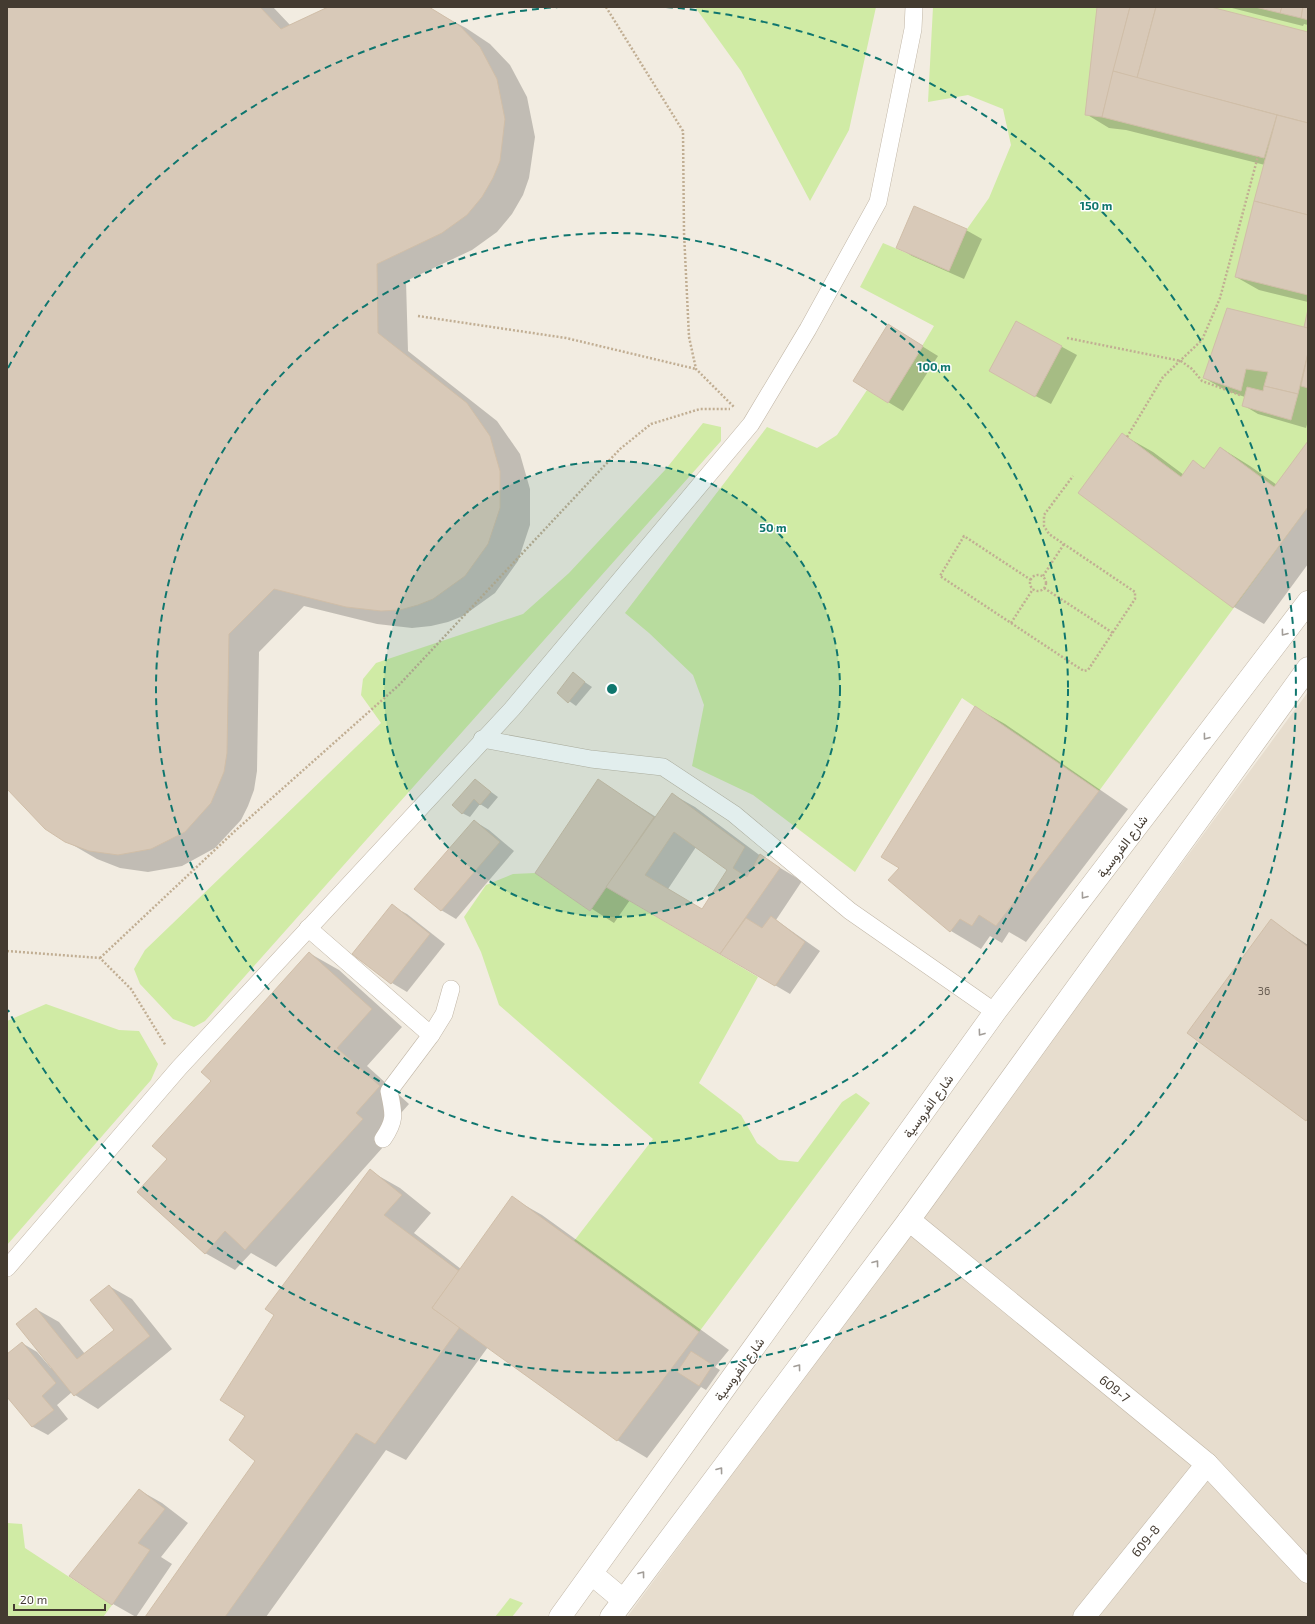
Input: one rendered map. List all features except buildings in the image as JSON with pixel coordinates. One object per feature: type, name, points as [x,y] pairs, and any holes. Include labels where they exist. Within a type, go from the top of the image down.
[{"type":"street","name":"شارع الفروسية","points":[[560,1617],[995,1012],[1308,602]]},
{"type":"street","points":[[592,1574],[617,1609],[908,1220],[1308,668]]},
{"type":"street","name":"609-7","points":[[908,1220],[1207,1464],[1308,1572]]},
{"type":"street","name":"609-8","points":[[1084,1617],[1207,1464]]},
{"type":"lane","points":[[7,1268],[179,1068],[512,709],[751,424],[808,328],[878,202],[913,28],[914,7]]},
{"type":"lane","points":[[482,740],[591,758],[663,767],[734,814],[850,911],[995,1012]]},
{"type":"lane","points":[[308,928],[431,1035]]},
{"type":"lane","points":[[383,1139],[392,1125],[393,1109],[390,1091],[431,1035],[444,1014],[452,989]]},
{"type":"path","points":[[606,7],[683,131],[684,232],[689,336],[696,369]]},
{"type":"path","points":[[1128,437],[1164,377],[1202,340],[1220,298],[1258,156]]},
{"type":"path","points":[[100,958],[236,830],[399,685],[620,449],[651,424],[700,410],[736,409],[696,369],[566,338],[418,316]]},
{"type":"path","points":[[1067,338],[1181,361],[1192,369],[1202,381],[1240,395]]},
{"type":"path","points":[[1031,580],[964,536],[940,576],[1084,671],[1088,670],[1135,599],[1135,592],[1049,534],[1044,526],[1044,515],[1073,476]]},
{"type":"path","points":[[1043,576],[1064,544]]},
{"type":"path","points":[[1033,589],[1031,580],[1034,576],[1043,576]]},
{"type":"path","points":[[1033,589],[1038,591],[1044,588],[1046,581],[1043,576]]},
{"type":"path","points":[[1044,588],[1113,633]]},
{"type":"path","points":[[1012,623],[1033,589]]},
{"type":"path","points":[[7,951],[100,958],[132,989],[179,1068]]},
{"type":"shaded area","points":[[1308,692],[1308,1617],[627,1617]]},
{"type":"green space","points":[[695,7],[876,7],[849,130],[810,201],[741,71]]},
{"type":"green space","points":[[933,7],[1308,7],[1308,507],[1099,791],[962,698],[855,872],[753,795],[692,766],[704,705],[693,675],[649,633],[625,613],[767,427],[817,448],[837,435],[867,390],[888,403],[934,326],[860,287],[883,243],[949,271],[967,229],[989,198],[1011,145],[1003,109],[968,95],[928,102]]},
{"type":"green space","points":[[703,423],[721,427],[721,441],[205,1021],[194,1027],[173,1019],[140,984],[134,969],[145,950],[381,723],[361,695],[363,679],[376,663],[523,614],[569,573],[665,470]]},
{"type":"green space","points":[[535,873],[590,911],[606,887],[758,977],[699,1083],[741,1115],[757,1143],[779,1160],[798,1162],[842,1102],[856,1093],[870,1103],[699,1332],[574,1241],[653,1139],[499,1005],[481,952],[464,917],[486,885],[513,874]]},
{"type":"green space","points":[[46,1004],[119,1030],[139,1031],[158,1064],[151,1080],[7,1245],[7,1021]]},
{"type":"green space","points":[[7,1523],[22,1524],[25,1548],[112,1605],[103,1617],[7,1617]]},
{"type":"green space","points":[[510,1598],[523,1603],[512,1617],[495,1617]]}]
